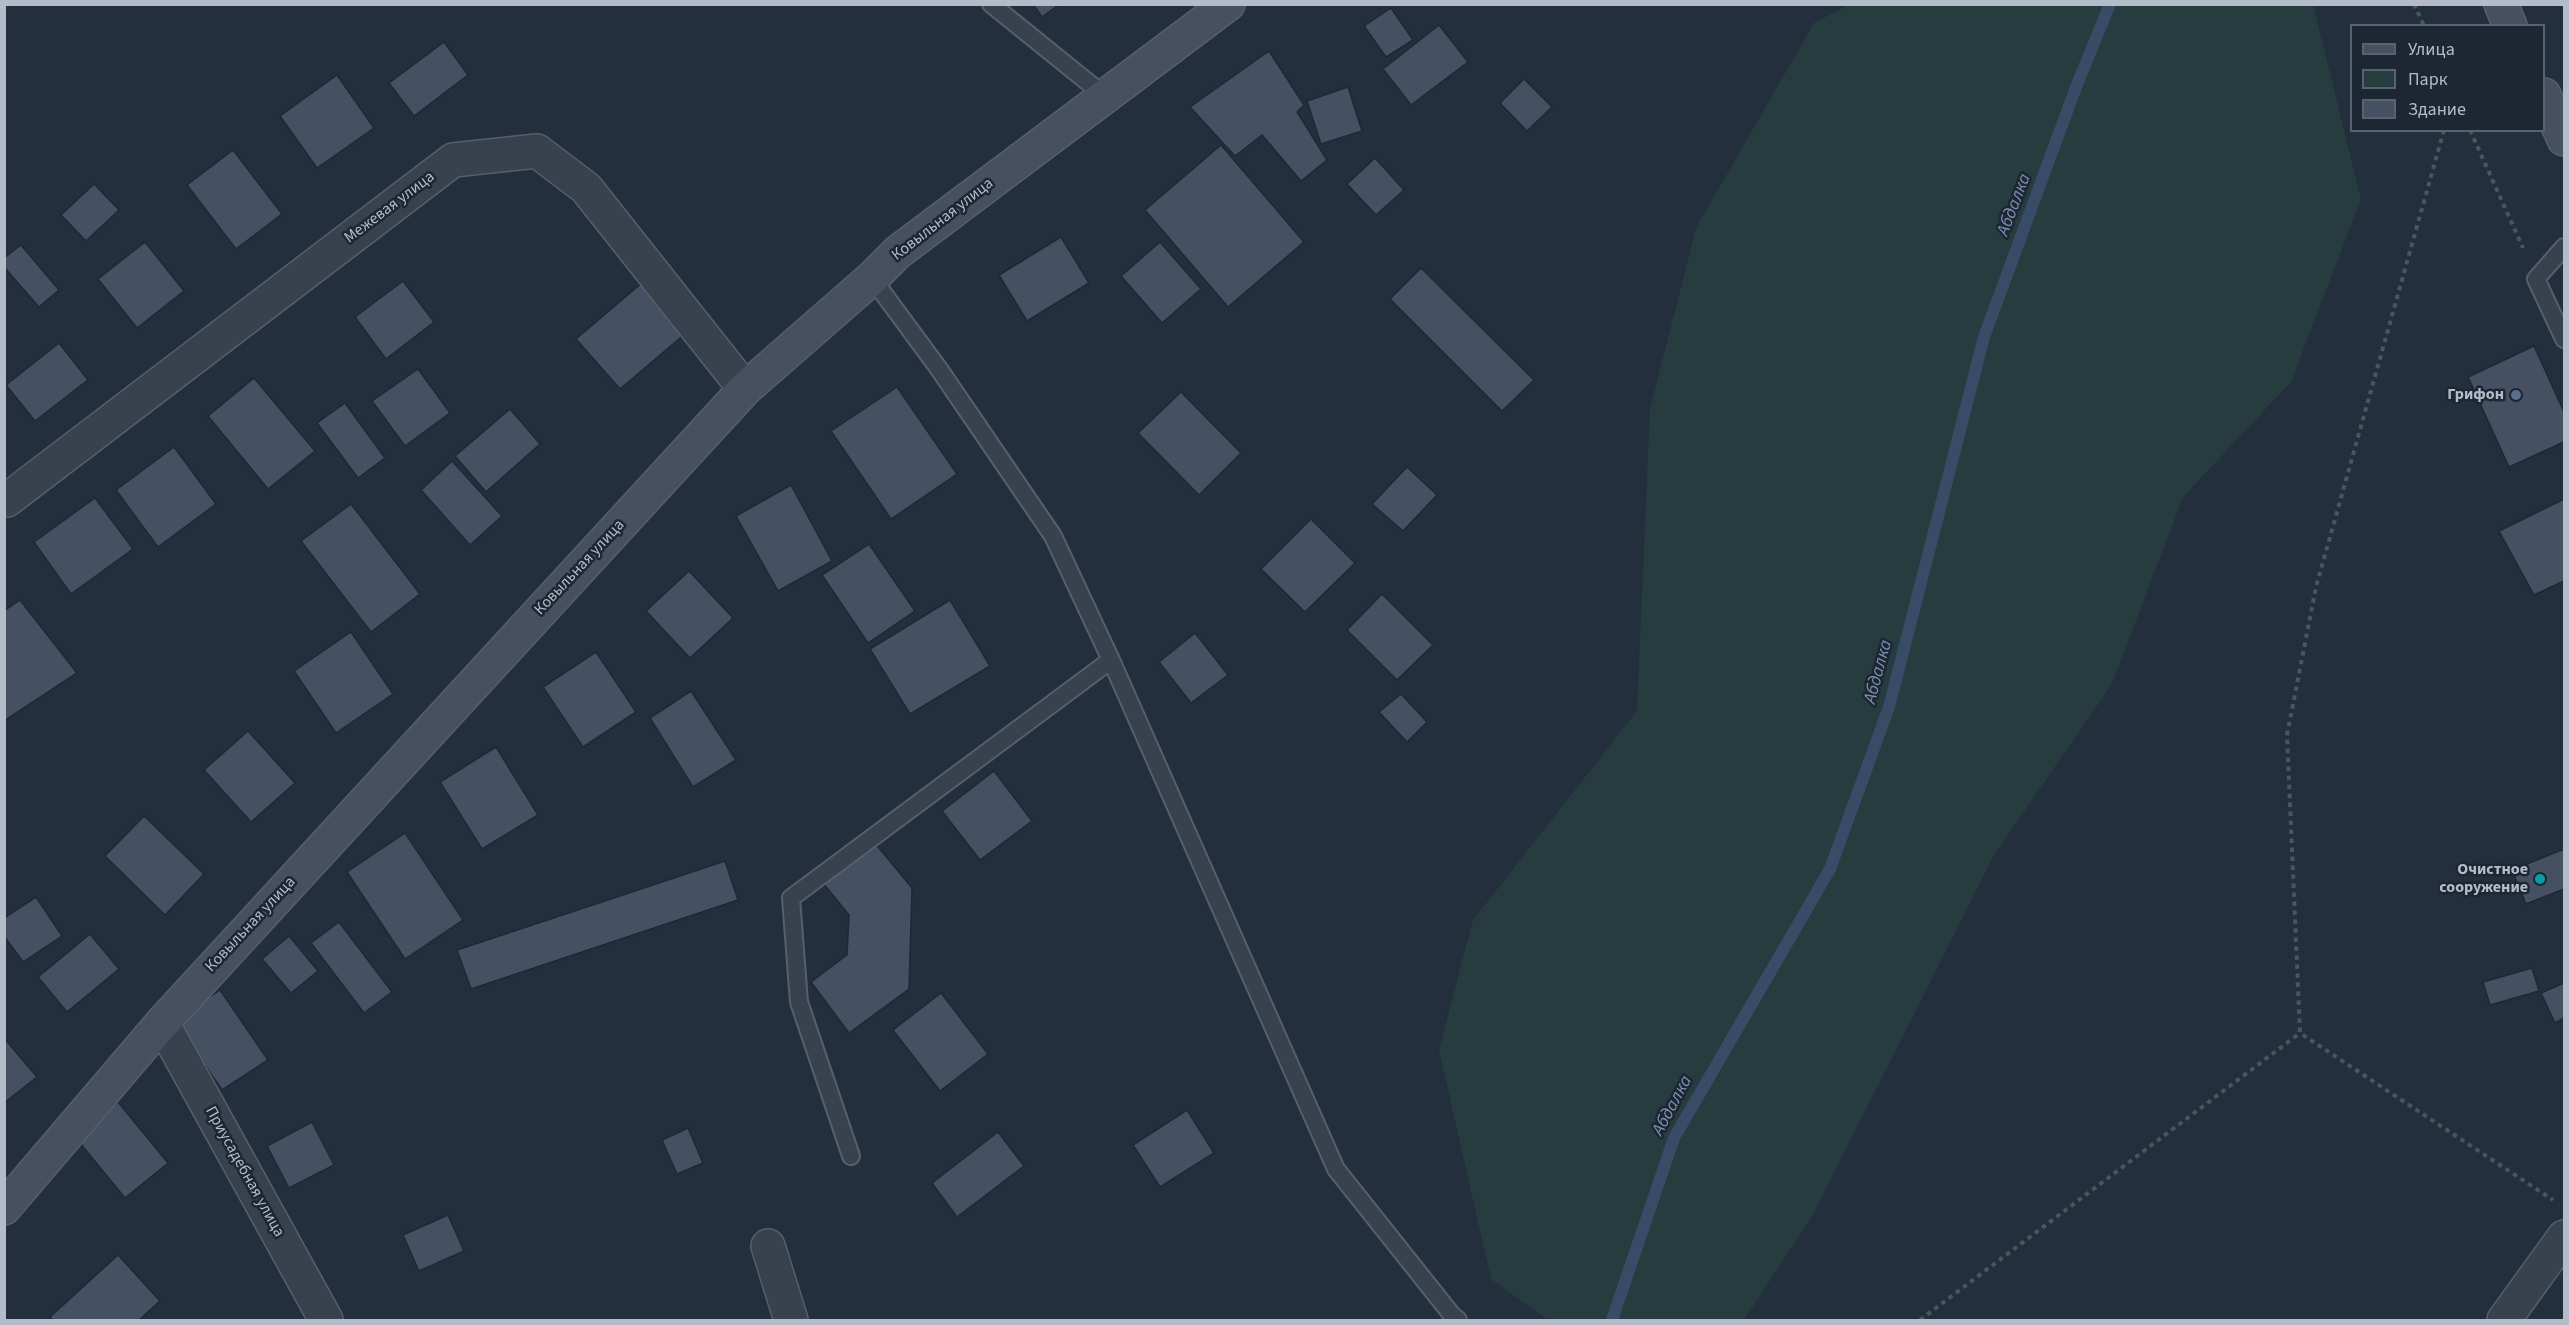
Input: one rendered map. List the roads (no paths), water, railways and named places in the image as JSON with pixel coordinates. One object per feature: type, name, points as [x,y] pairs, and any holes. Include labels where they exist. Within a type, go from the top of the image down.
[{"type":"street","name":"Ковыльная улица","points":[[4,1208],[162,1023],[745,389],[872,278],[898,252],[1228,4]]},
{"type":"street","points":[[2500,4],[2510,24]]},
{"type":"street","points":[[2545,97],[2565,139]]},
{"type":"street","name":"Межевая улица","points":[[5,504],[453,160],[537,151],[586,188],[745,389]]},
{"type":"street","name":"Приусадебная улица","points":[[162,1023],[326,1320]]},
{"type":"street","points":[[2504,1320],[2565,1236]]},
{"type":"street","points":[[768,1246],[791,1320]]},
{"type":"lane","points":[[991,4],[1105,96]]},
{"type":"lane","points":[[2565,247],[2536,279],[2565,339]]},
{"type":"lane","points":[[872,278],[939,369],[1053,536],[1111,660],[1336,1169],[1458,1320]]},
{"type":"lane","points":[[850,1156],[799,1002],[791,898],[1111,660]]},
{"type":"waterway","name":"Абдалка","points":[[1612,1320],[1674,1138],[1830,869],[1889,707],[1984,337],[2076,87],[2110,4]]},
{"type":"place","name":"Грифон","points":[[2516,395]]},
{"type":"place","name":"Очистное сооружение","points":[[2540,879]]}]
